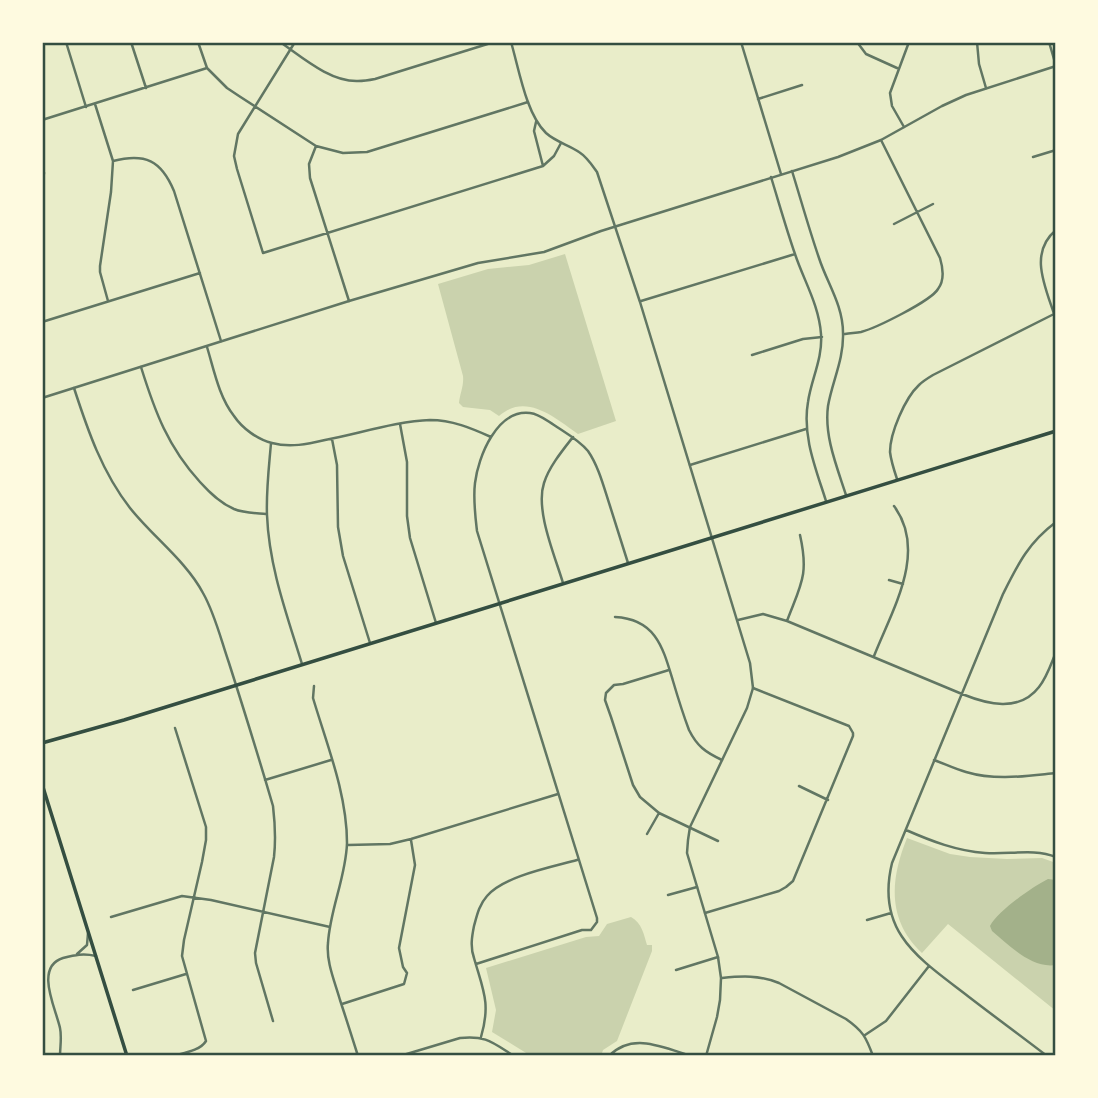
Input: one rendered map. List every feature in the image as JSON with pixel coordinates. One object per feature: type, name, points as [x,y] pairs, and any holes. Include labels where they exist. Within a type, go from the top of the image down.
[{"type":"main road","points":[[42,743],[1052,431]]},
{"type":"main road","points":[[42,784],[127,1056]]},
{"type":"street","points":[[66,42],[86,107]]},
{"type":"street","points":[[131,42],[146,88]]},
{"type":"street","points":[[198,42],[207,68],[227,88],[316,146],[343,153],[367,152],[528,102]]},
{"type":"street","points":[[280,42],[338,78],[359,81],[375,79],[494,42]]},
{"type":"street","points":[[295,42],[237,134],[234,156],[263,253],[543,166],[554,156],[561,143]]},
{"type":"street","points":[[511,42],[536,122],[548,135],[579,152],[597,172],[640,302],[750,663],[753,688],[747,708],[690,827],[688,840],[687,853],[719,957],[721,978],[720,1000],[706,1056]]},
{"type":"street","points":[[741,42],[781,174]]},
{"type":"street","points":[[858,42],[866,54],[898,68]]},
{"type":"street","points":[[904,127],[896,116],[890,99],[891,87],[909,42]]},
{"type":"street","points":[[976,42],[986,88]]},
{"type":"street","points":[[42,398],[348,301],[478,263],[544,252],[615,226],[858,150],[942,106],[986,88],[1056,66],[1049,42]]},
{"type":"street","points":[[42,120],[207,68]]},
{"type":"street","points":[[758,99],[802,85]]},
{"type":"street","points":[[95,104],[113,161],[100,266],[108,301]]},
{"type":"street","points":[[536,122],[534,131],[543,166]]},
{"type":"street","points":[[843,334],[863,332],[928,299],[937,292],[943,277],[942,263],[881,140]]},
{"type":"street","points":[[316,146],[309,171],[348,301]]},
{"type":"street","points":[[1033,157],[1056,150]]},
{"type":"street","points":[[113,161],[134,157],[145,159],[159,166],[169,177],[221,342]]},
{"type":"street","points":[[42,162],[42,187]]},
{"type":"street","points":[[792,171],[818,257],[835,293],[840,311],[843,334],[840,362],[832,387],[827,421],[832,449],[846,495]]},
{"type":"street","points":[[771,177],[795,254],[819,315],[822,337],[808,403],[806,429],[826,501]]},
{"type":"street","points":[[894,224],[933,204]]},
{"type":"street","points":[[1056,230],[1045,241],[1040,263],[1056,320]]},
{"type":"street","points":[[640,302],[795,254]]},
{"type":"street","points":[[43,316],[43,322],[200,273]]},
{"type":"street","points":[[897,479],[891,461],[892,436],[909,396],[919,384],[1054,314]]},
{"type":"street","points":[[752,355],[803,339],[822,337]]},
{"type":"street","points":[[207,347],[221,393],[234,417],[255,435],[271,443],[305,444],[417,421],[461,424],[491,437]]},
{"type":"street","points":[[141,368],[153,407],[167,438],[196,477],[223,503],[240,511],[267,515]]},
{"type":"street","points":[[74,388],[89,434],[114,485],[131,509],[192,575],[202,591],[214,617],[236,685],[273,806],[276,843],[255,953],[273,1021]]},
{"type":"street","points":[[476,964],[582,930],[591,930],[597,922],[477,531],[474,501],[479,465],[491,437],[509,417],[529,413],[540,416],[573,437],[587,450],[596,464],[628,563]]},
{"type":"street","points":[[400,424],[407,462],[407,516],[410,538],[436,623]]},
{"type":"street","points":[[690,465],[806,429]]},
{"type":"street","points":[[564,583],[543,516],[541,496],[549,473],[573,437]]},
{"type":"street","points":[[332,439],[337,465],[338,527],[343,556],[370,643]]},
{"type":"street","points":[[271,443],[267,515],[273,564],[302,664]]},
{"type":"street","points":[[874,656],[903,584],[908,561],[908,540],[901,516],[894,506]]},
{"type":"street","points":[[1047,1056],[929,966],[908,946],[891,914],[888,896],[892,863],[1018,563],[1040,534],[1056,522]]},
{"type":"street","points":[[787,621],[803,576],[804,555],[800,535]]},
{"type":"street","points":[[888,580],[903,584]]},
{"type":"street","points":[[737,620],[763,614],[787,621],[989,704],[1006,705],[1025,699],[1041,685],[1056,652]]},
{"type":"street","points":[[615,617],[636,621],[654,635],[663,649],[688,730],[707,753],[723,761]]},
{"type":"street","points":[[670,670],[614,685],[606,693],[605,701],[633,785],[640,797],[659,813],[718,841]]},
{"type":"street","points":[[314,686],[313,698],[344,807],[347,845],[330,927],[328,951],[331,970],[358,1056]]},
{"type":"street","points":[[705,914],[786,887],[793,881],[852,741],[853,733],[849,726],[753,688]]},
{"type":"street","points":[[173,1056],[205,1044],[204,1031],[183,963],[183,948],[202,862],[206,827],[175,728]]},
{"type":"street","points":[[265,780],[331,760]]},
{"type":"street","points":[[934,760],[967,773],[990,777],[1056,774]]},
{"type":"street","points":[[799,786],[828,800]]},
{"type":"street","points":[[347,845],[390,844],[411,839],[558,794]]},
{"type":"street","points":[[42,807],[48,805]]},
{"type":"street","points":[[647,834],[659,813]]},
{"type":"street","points":[[906,830],[940,844],[980,853],[1037,853],[1056,856]]},
{"type":"street","points":[[342,1004],[404,985],[407,973],[402,967],[399,948],[415,864],[411,839]]},
{"type":"street","points":[[481,1037],[486,1005],[471,946],[480,905],[489,893],[509,881],[578,859]]},
{"type":"street","points":[[668,895],[697,887]]},
{"type":"street","points":[[111,917],[173,897],[194,897],[330,927]]},
{"type":"street","points":[[867,920],[891,914]]},
{"type":"street","points":[[77,954],[87,945],[88,931]]},
{"type":"street","points":[[60,1056],[60,1026],[48,985],[52,965],[57,960],[77,954],[96,956]]},
{"type":"street","points":[[676,970],[719,957]]},
{"type":"street","points":[[865,1035],[886,1021],[929,966]]},
{"type":"street","points":[[133,990],[186,974]]},
{"type":"street","points":[[721,978],[755,976],[768,979],[846,1019],[865,1035],[873,1056]]},
{"type":"street","points":[[400,1056],[460,1038],[481,1037],[514,1056]]},
{"type":"street","points":[[609,1056],[624,1044],[639,1042],[691,1056]]},
{"type":"shaded area","points":[[565,254],[616,421],[578,434],[550,415],[530,407],[509,409],[499,416],[490,410],[463,407],[459,403],[463,376],[438,284],[488,269],[529,265]]},
{"type":"shaded area","points":[[907,838],[950,854],[1007,859],[1042,858],[1056,863],[1056,1011],[948,924],[922,953],[903,927],[895,899],[897,869]]},
{"type":"shaded area","points":[[1048,879],[1056,880],[1056,965],[1030,960],[992,931],[990,926],[1000,913],[1016,900]]},
{"type":"shaded area","points":[[631,917],[644,933],[647,945],[652,945],[652,951],[617,1041],[603,1050],[601,1056],[531,1056],[492,1032],[496,1010],[486,968],[586,937],[599,936],[607,924]]}]
